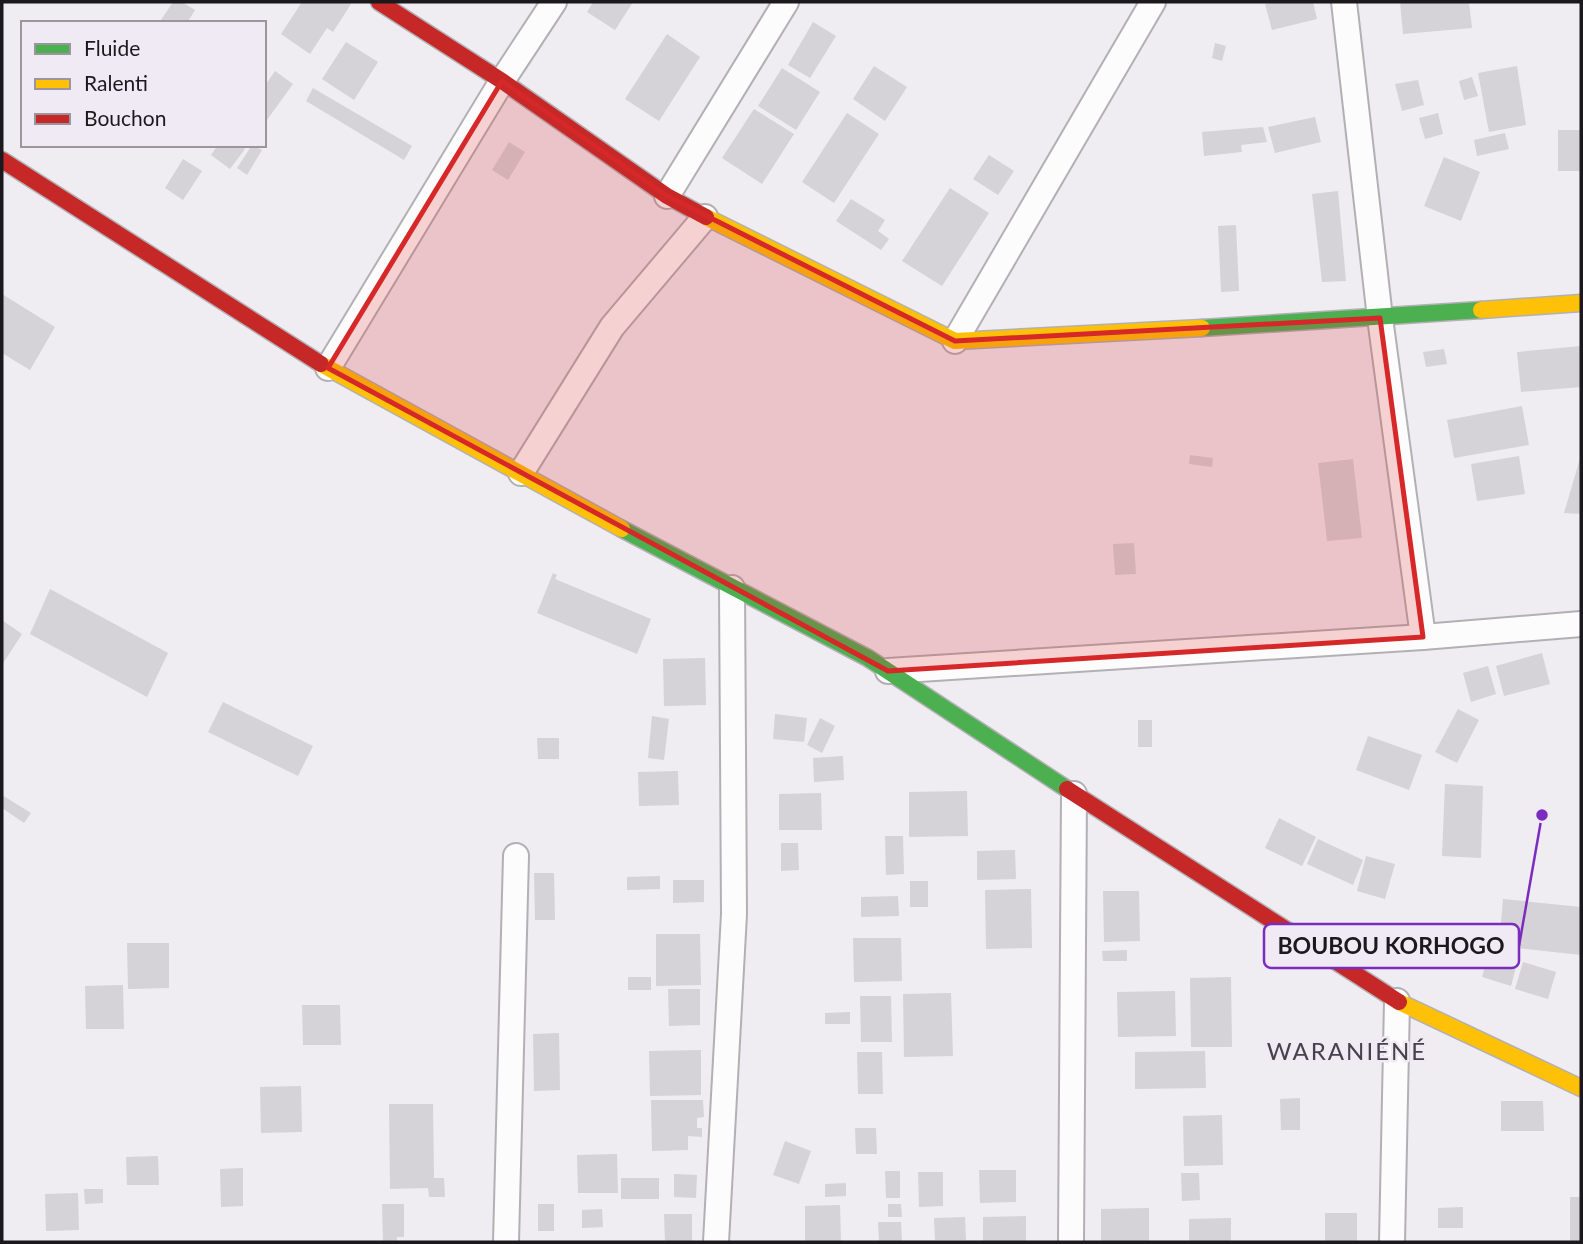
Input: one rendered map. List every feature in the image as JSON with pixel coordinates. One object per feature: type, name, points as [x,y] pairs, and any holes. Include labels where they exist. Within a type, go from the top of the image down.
[{"type":"street","points":[[379,2],[502,81],[667,196],[705,218],[955,341],[1380,318],[1581,303]]},
{"type":"street","points":[[328,368],[502,81],[554,2]]},
{"type":"street","points":[[667,196],[786,2]]},
{"type":"street","points":[[955,341],[1153,2]]},
{"type":"street","points":[[1344,2],[1380,318],[1423,637]]},
{"type":"street","points":[[2,160],[328,368],[888,671],[1397,1001],[1581,1088]]},
{"type":"street","points":[[521,473],[612,327],[705,218]]},
{"type":"street","points":[[716,1242],[734,914],[732,588]]},
{"type":"street","points":[[888,671],[1423,637],[1581,624]]},
{"type":"street","points":[[1072,1242],[1074,794]]},
{"type":"street","points":[[506,1242],[516,856]]},
{"type":"street","points":[[1392,1242],[1397,1001]]},
{"type":"highlighted area","points":[[502,81],[667,196],[955,341],[1380,318],[1423,637],[888,671],[328,368]]},
{"type":"building","points":[[173,2],[182,2],[195,10],[188,21],[160,21]]},
{"type":"building","points":[[302,2],[351,4],[333,32],[327,28],[310,54],[281,34]]},
{"type":"building","points":[[593,2],[633,2],[615,30],[587,12]]},
{"type":"building","points":[[1313,2],[1317,19],[1272,30],[1265,4]]},
{"type":"building","points":[[1400,2],[1469,2],[1472,28],[1403,34]]},
{"type":"building","points":[[813,22],[836,36],[810,78],[788,65]]},
{"type":"building","points":[[667,34],[700,57],[659,121],[625,99]]},
{"type":"building","points":[[346,42],[378,62],[354,100],[322,79]]},
{"type":"building","points":[[1215,43],[1226,46],[1222,61],[1212,58]]},
{"type":"building","points":[[874,66],[907,87],[885,121],[853,99]]},
{"type":"building","points":[[1517,66],[1526,125],[1489,132],[1478,73]]},
{"type":"building","points":[[782,68],[820,92],[796,130],[758,106]]},
{"type":"building","points":[[275,71],[293,84],[266,121],[266,84]]},
{"type":"building","points":[[1472,77],[1478,96],[1464,100],[1459,81]]},
{"type":"building","points":[[1418,80],[1424,105],[1402,111],[1395,84]]},
{"type":"building","points":[[313,88],[412,146],[404,160],[306,101]]},
{"type":"building","points":[[754,109],[794,134],[762,184],[722,158]]},
{"type":"building","points":[[847,113],[879,134],[834,203],[802,182]]},
{"type":"building","points":[[1438,113],[1443,134],[1425,139],[1419,118]]},
{"type":"building","points":[[1315,117],[1321,142],[1275,153],[1268,127]]},
{"type":"building","points":[[1263,127],[1267,142],[1241,145],[1242,152],[1204,156],[1202,132]]},
{"type":"building","points":[[1558,130],[1581,130],[1581,171],[1558,171]]},
{"type":"building","points":[[1505,133],[1509,149],[1477,156],[1474,140]]},
{"type":"building","points":[[509,142],[525,152],[508,180],[492,170]]},
{"type":"building","points":[[217,147],[245,149],[230,169],[211,155]]},
{"type":"building","points":[[251,147],[262,150],[247,175],[237,168]]},
{"type":"building","points":[[989,155],[1014,171],[998,195],[973,179]]},
{"type":"building","points":[[1444,157],[1480,172],[1461,221],[1424,206]]},
{"type":"building","points":[[183,159],[202,171],[183,200],[165,188]]},
{"type":"building","points":[[950,188],[989,213],[942,286],[902,261]]},
{"type":"building","points":[[1338,191],[1346,281],[1322,282],[1312,194]]},
{"type":"building","points":[[851,199],[885,220],[878,231],[889,239],[881,250],[836,221]]},
{"type":"building","points":[[1236,225],[1239,291],[1221,292],[1218,226]]},
{"type":"building","points":[[2,294],[55,327],[30,370],[2,353]]},
{"type":"building","points":[[1581,346],[1581,387],[1521,392],[1517,352]]},
{"type":"building","points":[[1444,349],[1447,364],[1426,367],[1423,352]]},
{"type":"building","points":[[1522,406],[1529,445],[1454,458],[1447,420]]},
{"type":"building","points":[[1190,455],[1213,458],[1212,467],[1189,464]]},
{"type":"building","points":[[1581,455],[1581,514],[1564,513]]},
{"type":"building","points":[[1519,456],[1525,494],[1477,501],[1471,464]]},
{"type":"building","points":[[1353,459],[1362,538],[1327,541],[1318,463]]},
{"type":"building","points":[[1134,543],[1136,574],[1115,575],[1113,544]]},
{"type":"building","points":[[553,573],[557,575],[555,579],[651,619],[637,654],[537,613]]},
{"type":"building","points":[[50,589],[168,653],[147,697],[30,634]]},
{"type":"building","points":[[2,620],[22,634],[2,665]]},
{"type":"building","points":[[1542,653],[1550,684],[1504,696],[1496,666]]},
{"type":"building","points":[[705,658],[706,705],[664,706],[663,659]]},
{"type":"building","points":[[1488,666],[1496,694],[1471,702],[1463,673]]},
{"type":"building","points":[[223,702],[313,746],[298,776],[208,732]]},
{"type":"building","points":[[1458,709],[1479,720],[1457,763],[1435,752]]},
{"type":"building","points":[[775,714],[807,718],[804,742],[773,739]]},
{"type":"building","points":[[652,716],[669,719],[664,760],[648,758]]},
{"type":"building","points":[[820,718],[835,726],[822,753],[807,745]]},
{"type":"building","points":[[1138,720],[1152,720],[1152,747],[1138,747]]},
{"type":"building","points":[[1368,736],[1422,755],[1409,790],[1356,770]]},
{"type":"building","points":[[537,738],[559,738],[559,759],[538,759]]},
{"type":"building","points":[[843,756],[844,780],[814,782],[813,758]]},
{"type":"building","points":[[678,771],[679,805],[639,806],[638,772]]},
{"type":"building","points":[[1445,784],[1483,786],[1481,858],[1442,856]]},
{"type":"building","points":[[967,791],[968,836],[909,837],[909,792]]},
{"type":"building","points":[[821,793],[822,830],[779,830],[779,794]]},
{"type":"building","points":[[2,795],[31,813],[24,823],[2,808]]},
{"type":"building","points":[[1279,818],[1316,837],[1302,866],[1265,848]]},
{"type":"building","points":[[885,836],[903,836],[904,874],[886,875]]},
{"type":"building","points":[[1318,839],[1363,860],[1353,885],[1307,864]]},
{"type":"building","points":[[781,843],[798,843],[799,870],[781,871]]},
{"type":"building","points":[[1015,850],[1016,879],[977,880],[977,851]]},
{"type":"building","points":[[1366,856],[1395,864],[1385,899],[1357,891]]},
{"type":"building","points":[[534,873],[554,873],[555,920],[535,920]]},
{"type":"building","points":[[660,876],[660,889],[627,890],[627,877]]},
{"type":"building","points":[[673,880],[704,880],[704,902],[673,903]]},
{"type":"building","points":[[910,881],[928,881],[928,907],[910,907]]},
{"type":"building","points":[[1031,889],[1032,948],[986,949],[985,890]]},
{"type":"building","points":[[1103,891],[1139,891],[1140,941],[1104,942]]},
{"type":"building","points":[[898,896],[899,916],[861,917],[861,897]]},
{"type":"building","points":[[1503,899],[1581,907],[1581,955],[1499,946]]},
{"type":"building","points":[[656,934],[700,934],[701,985],[656,986]]},
{"type":"building","points":[[853,938],[901,938],[902,981],[854,982]]},
{"type":"building","points":[[127,943],[169,943],[169,988],[128,989]]},
{"type":"building","points":[[1490,947],[1519,956],[1511,986],[1482,977]]},
{"type":"building","points":[[1127,950],[1127,961],[1103,961],[1102,951]]},
{"type":"building","points":[[1523,962],[1556,972],[1548,999],[1515,989]]},
{"type":"building","points":[[628,977],[651,977],[651,990],[628,990]]},
{"type":"building","points":[[1231,977],[1232,1047],[1191,1047],[1190,978]]},
{"type":"building","points":[[123,985],[124,1029],[86,1029],[85,986]]},
{"type":"building","points":[[668,989],[700,989],[700,1025],[669,1026]]},
{"type":"building","points":[[1175,991],[1176,1036],[1118,1037],[1117,992]]},
{"type":"building","points":[[951,993],[953,1056],[904,1057],[903,994]]},
{"type":"building","points":[[860,996],[891,996],[892,1042],[861,1042]]},
{"type":"building","points":[[302,1005],[340,1005],[341,1045],[303,1045]]},
{"type":"building","points":[[850,1012],[850,1024],[825,1024],[825,1013]]},
{"type":"building","points":[[559,1033],[560,1090],[534,1091],[533,1034]]},
{"type":"building","points":[[701,1050],[701,1095],[650,1096],[649,1051]]},
{"type":"building","points":[[1205,1051],[1206,1088],[1135,1089],[1135,1052]]},
{"type":"building","points":[[857,1052],[882,1052],[883,1094],[858,1094]]},
{"type":"building","points":[[301,1086],[302,1132],[261,1133],[260,1087]]},
{"type":"building","points":[[1300,1098],[1300,1130],[1281,1130],[1280,1099]]},
{"type":"building","points":[[651,1100],[703,1100],[704,1117],[697,1118],[697,1128],[702,1128],[702,1137],[688,1136],[688,1150],[652,1151]]},
{"type":"building","points":[[1501,1101],[1543,1101],[1544,1131],[1501,1131]]},
{"type":"building","points":[[389,1104],[433,1104],[434,1178],[444,1178],[445,1197],[429,1197],[428,1188],[390,1189]]},
{"type":"building","points":[[1222,1115],[1223,1165],[1184,1166],[1183,1116]]},
{"type":"building","points":[[855,1128],[876,1128],[877,1154],[856,1154]]},
{"type":"building","points":[[785,1141],[811,1151],[799,1184],[773,1175]]},
{"type":"building","points":[[617,1154],[618,1193],[578,1193],[577,1155]]},
{"type":"building","points":[[158,1156],[159,1185],[127,1185],[126,1157]]},
{"type":"building","points":[[243,1168],[243,1206],[221,1207],[220,1169]]},
{"type":"building","points":[[979,1170],[1016,1170],[1016,1202],[980,1203]]},
{"type":"building","points":[[885,1171],[900,1171],[900,1198],[886,1198]]},
{"type":"building","points":[[918,1172],[943,1172],[943,1206],[919,1207]]},
{"type":"building","points":[[1181,1173],[1199,1173],[1200,1200],[1182,1201]]},
{"type":"building","points":[[674,1174],[697,1175],[696,1198],[674,1197]]},
{"type":"building","points":[[621,1178],[659,1178],[659,1199],[621,1199]]},
{"type":"building","points":[[846,1183],[846,1196],[825,1197],[825,1184]]},
{"type":"building","points":[[84,1189],[103,1189],[103,1203],[85,1204]]},
{"type":"building","points":[[78,1193],[79,1230],[46,1231],[45,1194]]},
{"type":"building","points":[[1570,1197],[1581,1197],[1581,1242],[1570,1242]]},
{"type":"building","points":[[382,1204],[404,1204],[404,1237],[397,1237],[397,1242],[383,1242]]},
{"type":"building","points":[[538,1204],[554,1204],[554,1231],[538,1231]]},
{"type":"building","points":[[888,1204],[901,1204],[902,1217],[888,1217]]},
{"type":"building","points":[[840,1205],[841,1242],[805,1242],[805,1206]]},
{"type":"building","points":[[1463,1207],[1463,1228],[1438,1228],[1438,1208]]},
{"type":"building","points":[[1149,1208],[1149,1242],[1101,1242],[1101,1209]]},
{"type":"building","points":[[602,1209],[603,1227],[582,1228],[582,1210]]},
{"type":"building","points":[[1325,1213],[1357,1213],[1357,1242],[1325,1242]]},
{"type":"building","points":[[664,1214],[692,1214],[692,1242],[665,1242]]},
{"type":"building","points":[[1026,1216],[1026,1242],[983,1242],[983,1217]]},
{"type":"building","points":[[965,1217],[966,1240],[935,1240],[934,1218]]},
{"type":"building","points":[[1231,1218],[1231,1242],[1189,1242],[1189,1219]]},
{"type":"building","points":[[878,1222],[901,1222],[902,1242],[879,1242]]},
{"type":"traffic: fast","points":[[1202,328],[1481,310]]},
{"type":"traffic: fast","points":[[622,529],[868,658],[1067,789]]},
{"type":"traffic: slow","points":[[706,217],[955,341],[1202,328]]},
{"type":"traffic: slow","points":[[1481,310],[1581,303]]},
{"type":"traffic: slow","points":[[321,364],[622,529]]},
{"type":"traffic: slow","points":[[1399,1002],[1581,1088]]},
{"type":"traffic: jam","points":[[379,2],[502,81],[667,196],[706,217]]},
{"type":"traffic: jam","points":[[2,160],[321,364]]},
{"type":"traffic: jam","points":[[1067,789],[1399,1002]]},
{"type":"place","name":"BOUBOU KORHOGO","points":[[1542,815]]},
{"type":"district","name":"WARANIÉNÉ","points":[[1347,1052]]}]
